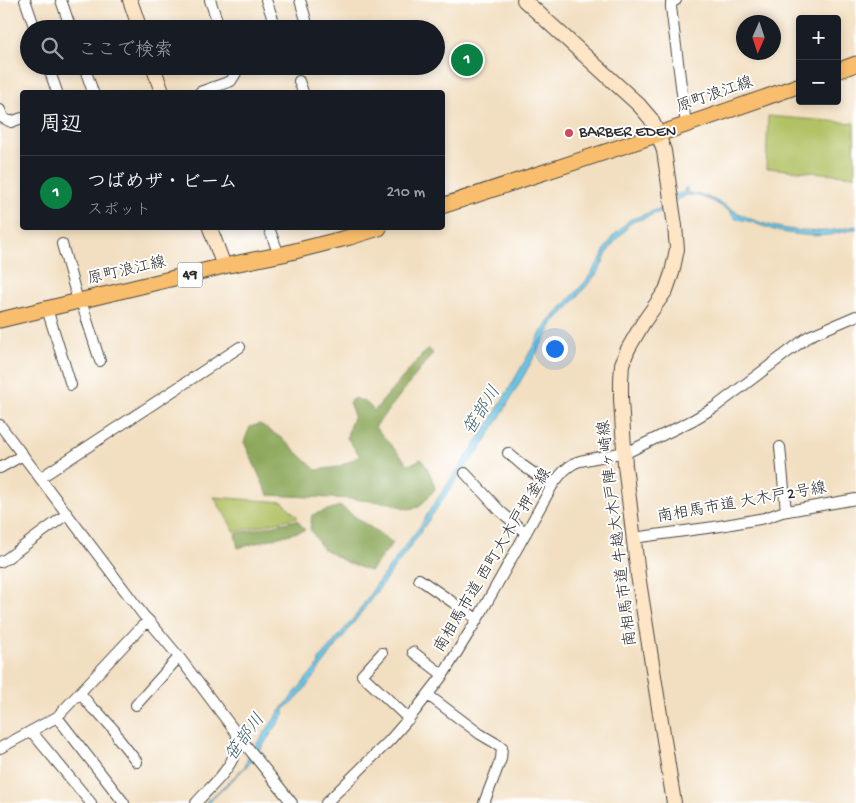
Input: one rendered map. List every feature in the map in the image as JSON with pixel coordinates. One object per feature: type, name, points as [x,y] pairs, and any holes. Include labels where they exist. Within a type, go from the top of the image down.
[{"type":"main road","points":[[841,70],[856,64]]},
{"type":"main road","name":"原町浪江線","points":[[445,205],[796,86]]},
{"type":"main road","name":"原町浪江線","points":[[0,320],[281,254],[355,231]]},
{"type":"street","points":[[24,0],[32,20]]},
{"type":"street","points":[[61,0],[68,20]]},
{"type":"street","points":[[130,0],[137,20]]},
{"type":"street","points":[[210,0],[217,20]]},
{"type":"street","points":[[266,0],[273,20]]},
{"type":"street","points":[[300,0],[306,20]]},
{"type":"street","points":[[676,0],[671,3],[671,8],[686,125]]},
{"type":"street","name":"南相馬市道 牛越大木戸陣ヶ崎線","points":[[527,1],[639,105],[651,119],[664,152],[677,249],[670,281],[666,290],[643,323],[622,364],[621,390],[633,538],[674,803]]},
{"type":"street","points":[[51,75],[56,90]]},
{"type":"street","points":[[87,75],[92,90]]},
{"type":"street","points":[[156,75],[161,90]]},
{"type":"street","points":[[206,90],[232,81],[235,75]]},
{"type":"street","points":[[299,81],[302,90]]},
{"type":"street","points":[[0,110],[3,118],[11,122],[20,119]]},
{"type":"street","points":[[211,230],[224,266]]},
{"type":"street","points":[[270,230],[281,254]]},
{"type":"street","points":[[274,230],[281,254]]},
{"type":"street","points":[[62,244],[100,361]]},
{"type":"street","points":[[47,309],[71,385]]},
{"type":"street","name":"南相馬市道 西町大木戸押釜線","points":[[326,803],[409,719],[443,675],[505,571],[552,486],[573,463],[632,450],[688,423],[715,407],[809,336],[856,316]]},
{"type":"street","points":[[40,478],[240,347]]},
{"type":"street","points":[[0,425],[138,608],[179,657],[292,803]]},
{"type":"street","points":[[780,447],[786,512]]},
{"type":"street","points":[[508,453],[552,486]]},
{"type":"street","points":[[0,468],[23,455]]},
{"type":"street","points":[[465,473],[500,511],[526,533]]},
{"type":"street","name":"南相馬市道 大木戸2号線","points":[[633,538],[714,527],[856,499]]},
{"type":"street","points":[[0,562],[67,514]]},
{"type":"street","points":[[419,579],[477,619]]},
{"type":"street","points":[[0,748],[57,717],[142,626],[150,622]]},
{"type":"street","points":[[413,652],[443,675]]},
{"type":"street","points":[[382,653],[362,675],[409,719]]},
{"type":"street","points":[[136,705],[179,657]]},
{"type":"street","points":[[80,693],[115,731],[118,738],[137,762]]},
{"type":"street","points":[[428,695],[480,734],[502,747],[501,759],[484,803]]},
{"type":"street","points":[[57,717],[124,803]]},
{"type":"street","points":[[31,731],[91,803]]},
{"type":"street","points":[[196,803],[224,772],[234,755],[240,737]]},
{"type":"green space","points":[[768,116],[854,123],[855,176],[766,168]]},
{"type":"green space","points":[[428,348],[433,353],[375,427],[409,465],[421,459],[428,470],[435,489],[419,507],[408,509],[390,503],[352,499],[268,495],[244,442],[250,427],[260,424],[284,440],[316,470],[338,467],[360,456],[347,438],[354,415],[349,402],[354,398],[360,400],[374,411]]},
{"type":"green space","points":[[214,497],[283,502],[298,517],[235,532]]},
{"type":"green space","points":[[340,506],[393,543],[370,571],[346,562],[323,549],[310,529],[312,515]]},
{"type":"green space","points":[[297,520],[305,530],[238,548],[235,534]]},
{"type":"water","points":[[685,188],[687,188],[687,193],[710,198],[744,216],[773,226],[805,231],[837,230],[856,226],[856,229],[823,236],[801,235],[774,230],[736,219],[731,212],[715,202],[692,195],[686,195],[676,200],[667,213],[664,211],[659,212],[628,225],[608,251],[599,271],[554,322],[481,448],[463,470],[415,540],[306,687],[293,703],[284,710],[284,714],[253,760],[208,803],[205,803],[245,766],[249,755],[278,714],[318,666],[319,660],[357,614],[376,585],[421,525],[489,424],[542,331],[586,281],[613,236],[629,220],[656,210],[661,206],[664,207],[675,196],[684,193]]},
{"type":"place","name":"つばめザ・ビーム","points":[[467,60]]},
{"type":"place","name":"BARBER EDEN","points":[[569,133]]},
{"type":"water label","name":"笹部川","points":[[483,411]]},
{"type":"water label","name":"笹部川","points":[[246,738]]}]
